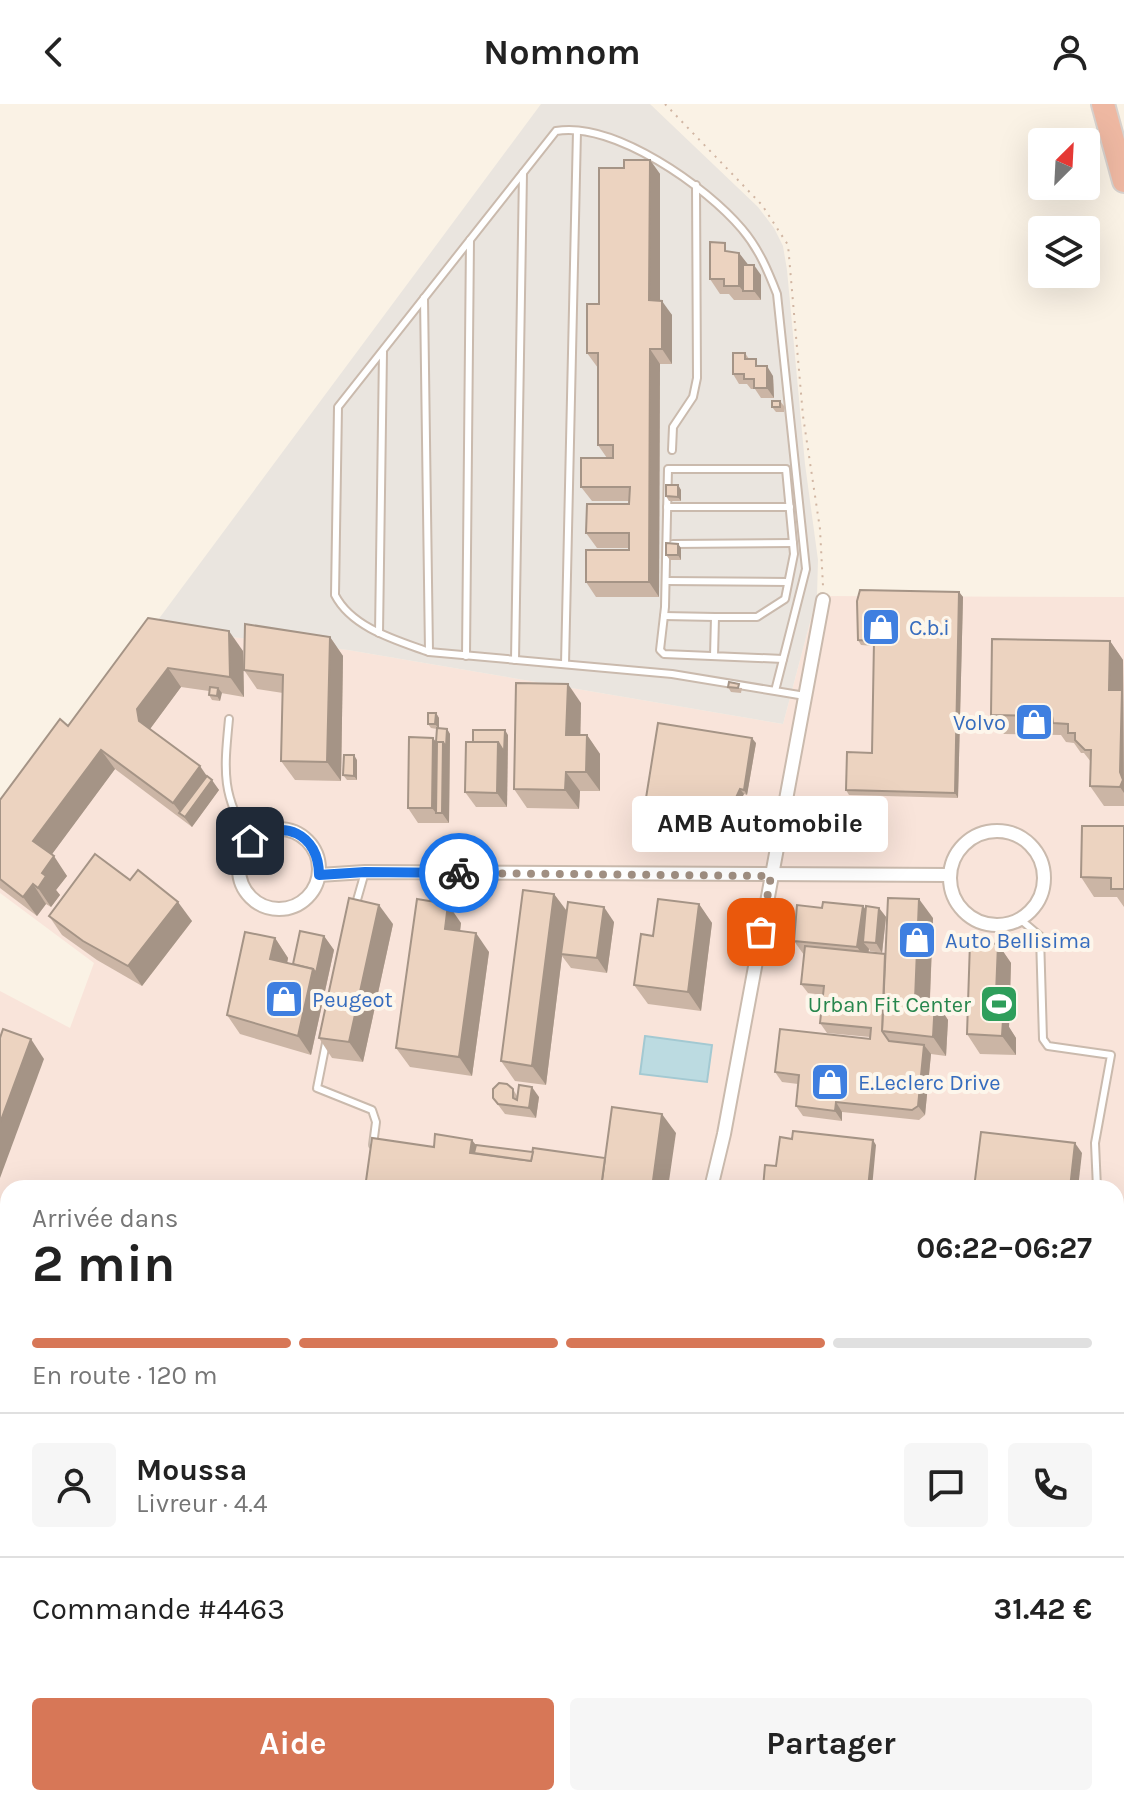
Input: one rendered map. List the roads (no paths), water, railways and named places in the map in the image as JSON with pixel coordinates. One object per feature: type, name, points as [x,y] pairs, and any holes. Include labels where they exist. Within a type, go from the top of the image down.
[{"type":"highway","points":[[1103,104],[1124,181]]},
{"type":"street","points":[[713,1180],[823,600]]},
{"type":"street","points":[[272,830],[285,830],[297,834],[315,851],[319,875],[306,899],[281,909],[255,901],[240,879],[239,865],[250,841],[272,830]]},
{"type":"street","points":[[1001,831],[1029,843],[1038,854],[1044,868],[1045,883],[1041,898],[1021,920],[992,926],[978,922],[956,903],[950,875],[953,860],[972,837],[1001,831]]},
{"type":"street","points":[[319,875],[365,872],[950,875]]},
{"type":"lane","points":[[775,691],[806,569],[777,294],[765,262],[742,229],[696,185],[650,156],[610,139],[569,129],[556,131],[338,407],[335,595],[341,606],[360,622],[379,633],[429,652],[672,674],[805,696]]},
{"type":"lane","points":[[565,664],[577,131]]},
{"type":"lane","points":[[515,660],[523,173]]},
{"type":"lane","points":[[672,450],[673,427],[693,397],[697,378],[696,185]]},
{"type":"lane","points":[[466,656],[470,240]]},
{"type":"lane","points":[[424,298],[429,652]]},
{"type":"lane","points":[[379,633],[383,351]]},
{"type":"lane","points":[[664,616],[757,617],[785,599],[794,554],[786,469],[668,469],[666,581],[660,650],[664,654],[783,659]]},
{"type":"lane","points":[[667,507],[790,507]]},
{"type":"lane","points":[[666,544],[793,543]]},
{"type":"lane","points":[[666,581],[788,582]]},
{"type":"lane","points":[[714,656],[715,617]]},
{"type":"lane","points":[[229,719],[224,769],[233,810],[250,841]]},
{"type":"lane","points":[[353,918],[365,872]]},
{"type":"lane","points":[[1021,920],[1040,936],[1043,1039],[1048,1046],[1111,1055],[1095,1143],[1097,1180]]},
{"type":"lane","points":[[327,1042],[317,1088],[372,1110],[376,1122],[373,1149]]},
{"type":"water","points":[[645,1036],[712,1045],[707,1082],[640,1074]]},
{"type":"place","name":"C.b.i","points":[[881,627]]},
{"type":"place","name":"Volvo","points":[[1034,722]]},
{"type":"place","name":"AMB Automobile","points":[[761,932]]},
{"type":"place","name":"Auto Bellisima","points":[[917,940]]},
{"type":"place","name":"Peugeot","points":[[284,999]]},
{"type":"place","name":"Urban Fit Center","points":[[999,1004]]},
{"type":"place","name":"E.Leclerc Drive","points":[[830,1082]]}]
